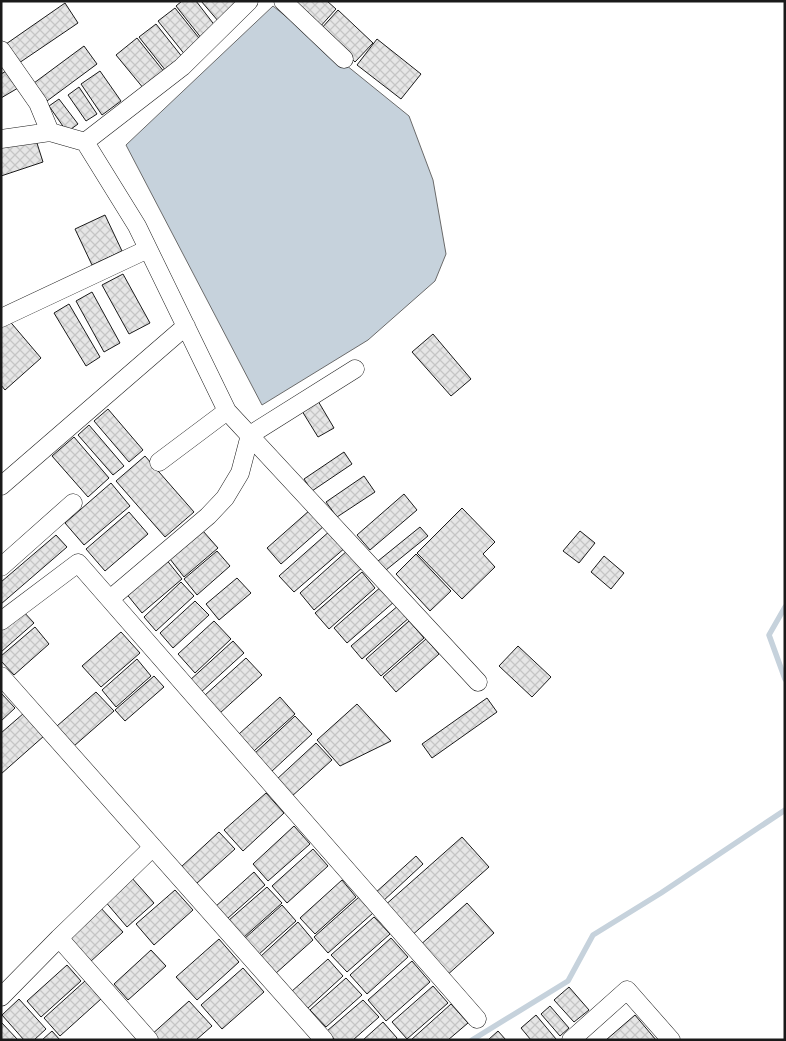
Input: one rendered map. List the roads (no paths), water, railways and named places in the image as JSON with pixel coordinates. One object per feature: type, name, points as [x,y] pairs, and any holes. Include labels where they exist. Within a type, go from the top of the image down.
[{"type":"street","points":[[85,142],[182,67],[249,1]]},
{"type":"street","points":[[283,1],[344,59]]},
{"type":"street","points":[[1,50],[38,103],[50,132]]},
{"type":"street","points":[[1,139],[50,132],[85,142],[137,226],[227,411],[478,682]]},
{"type":"street","points":[[1,318],[148,249]]},
{"type":"street","points":[[1,486],[186,326]]},
{"type":"street","points":[[110,599],[208,516],[225,498],[240,473],[250,435],[355,369]]},
{"type":"street","points":[[158,462],[227,411]]},
{"type":"street","points":[[5,556],[72,503]]},
{"type":"street","points":[[1,621],[78,563],[478,1019]]},
{"type":"street","points":[[1,676],[324,1040]]},
{"type":"street","points":[[1,997],[153,847]]},
{"type":"street","points":[[59,938],[150,1040]]},
{"type":"street","points":[[571,1040],[627,990],[671,1040]]},
{"type":"waterway","points":[[785,607],[769,635],[785,679]]},
{"type":"waterway","points":[[472,1040],[568,981],[593,935],[661,893],[785,810]]}]
